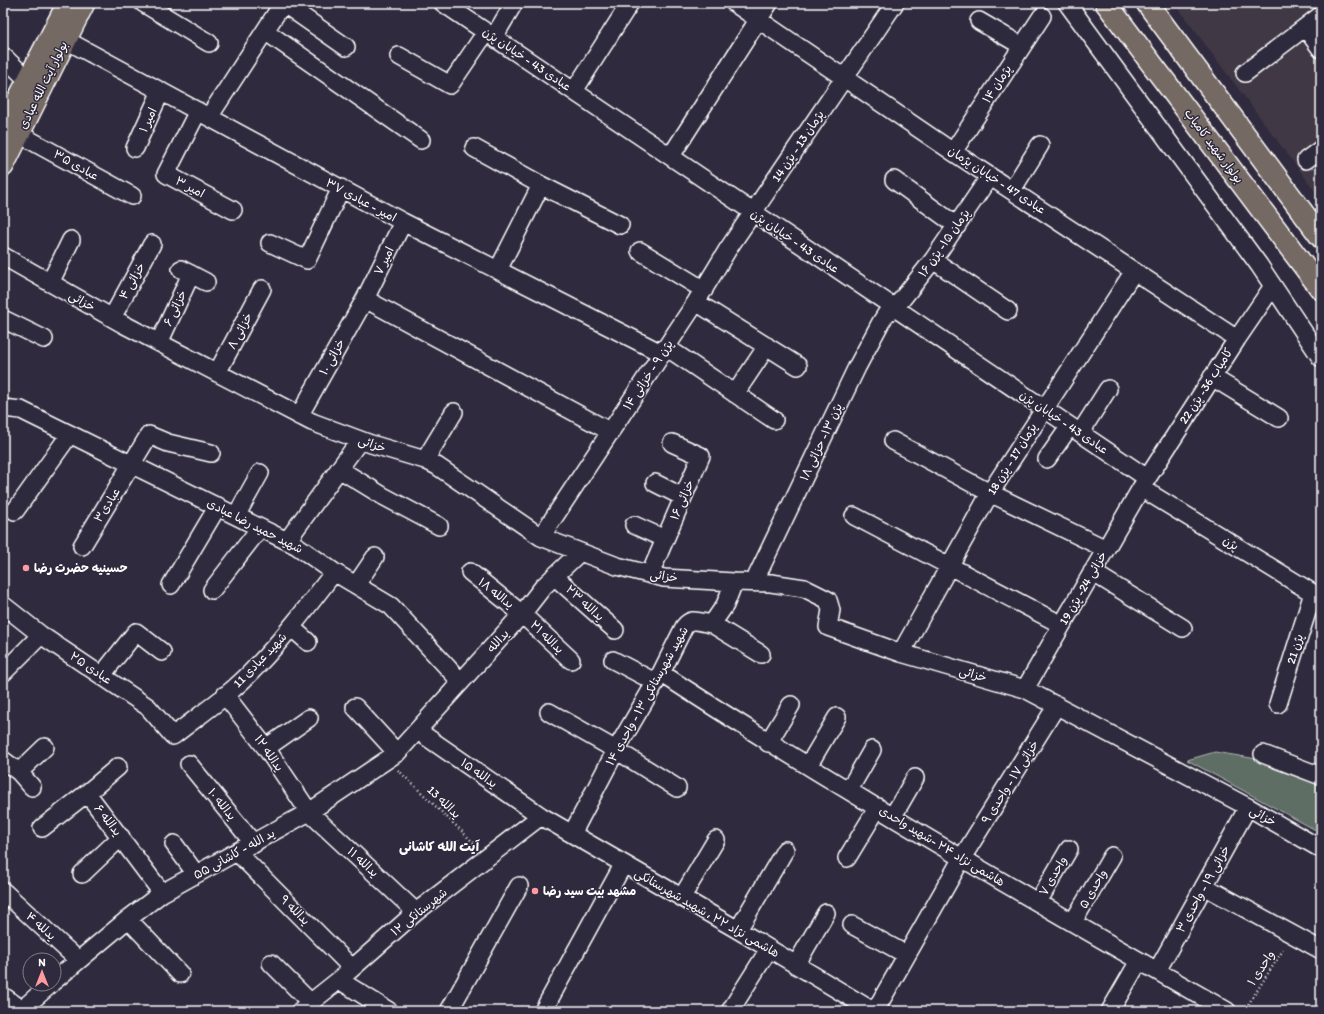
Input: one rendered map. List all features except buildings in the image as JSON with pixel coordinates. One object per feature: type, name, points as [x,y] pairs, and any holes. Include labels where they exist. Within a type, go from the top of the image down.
[{"type":"main road","name":"بولوار آیت الله عبادی","points":[[35,84],[68,3]]},
{"type":"main road","name":"بولوار آیت الله عبادی","points":[[3,166],[8,124],[66,40],[84,3]]},
{"type":"main road","name":"بولوار شهید کامیاب","points":[[1106,3],[1321,290]]},
{"type":"main road","points":[[1147,3],[1321,237]]},
{"type":"street","points":[[143,3],[209,43]]},
{"type":"street","points":[[203,114],[265,31],[283,3],[346,47]]},
{"type":"street","name":"عبادی 43 - خیابان پژن","points":[[443,3],[671,156],[752,213],[1075,429],[1144,483]]},
{"type":"street","points":[[399,56],[450,85],[514,3]]},
{"type":"street","points":[[574,91],[630,3]]},
{"type":"street","name":"عبادی 47 - خیابان پژمان","points":[[734,3],[953,152],[1237,339]]},
{"type":"street","points":[[671,156],[769,3]]},
{"type":"street","name":"پژمان 13 - پژن 14","points":[[752,213],[895,3]]},
{"type":"street","points":[[1067,3],[1273,286],[1321,358]]},
{"type":"street","points":[[1245,73],[1321,15]]},
{"type":"street","name":"پژمان ۱۴","points":[[953,152],[1042,16]]},
{"type":"street","points":[[978,21],[1022,46]]},
{"type":"street","points":[[1305,27],[1321,49]]},
{"type":"street","points":[[265,31],[421,140]]},
{"type":"street","name":"امیر - عبادی ۳۷","points":[[66,40],[403,222],[663,350],[774,420]]},
{"type":"street","points":[[3,56],[35,84]]},
{"type":"street","name":"امیر ۱","points":[[135,148],[161,91]]},
{"type":"street","name":"امیر ۳","points":[[203,114],[166,174],[233,210]]},
{"type":"street","name":"عبادی ۳۵","points":[[8,124],[132,196]]},
{"type":"street","points":[[1012,190],[1040,145]]},
{"type":"street","points":[[474,148],[541,185],[620,225]]},
{"type":"street","points":[[1306,160],[1321,149]]},
{"type":"street","name":"پژمان ۱۵- پژن ۱۶","points":[[895,308],[933,260],[990,176]]},
{"type":"street","points":[[894,180],[957,226]]},
{"type":"street","points":[[498,270],[541,185]]},
{"type":"street","points":[[270,243],[307,260],[341,188]]},
{"type":"street","name":"پژن ۹ - خزائی ۱۴","points":[[541,537],[700,296],[752,213]]},
{"type":"street","name":"امیر ۷","points":[[365,299],[403,222]]},
{"type":"street","points":[[50,283],[71,240]]},
{"type":"street","name":"خزائی ۴","points":[[112,318],[152,244]]},
{"type":"street","points":[[640,251],[767,346],[798,366]]},
{"type":"street","name":"خزائی","points":[[3,256],[112,318],[299,416],[360,440],[425,460],[437,466],[541,537],[617,566],[664,578],[754,582],[804,588],[828,600],[831,610],[828,627],[901,653],[1025,688],[1248,807],[1321,849]]},
{"type":"street","points":[[933,260],[1008,311]]},
{"type":"street","name":"خزائی ۶","points":[[159,343],[186,271],[206,282]]},
{"type":"street","name":"پژمان 17 - پژن 18","points":[[901,653],[990,493],[1134,271]]},
{"type":"street","name":"کامیاب 36- پژن 22","points":[[1144,483],[1273,286]]},
{"type":"street","name":"خزائی ۸","points":[[217,373],[262,289]]},
{"type":"street","points":[[365,299],[611,432]]},
{"type":"street","name":"خزائی ۱۰","points":[[299,416],[365,299]]},
{"type":"street","name":"پژن ۱۳- حزائی ۱۸","points":[[754,582],[857,367],[886,314],[895,308]]},
{"type":"street","points":[[3,318],[44,340]]},
{"type":"street","points":[[735,394],[767,346]]},
{"type":"street","points":[[1212,377],[1279,418]]},
{"type":"street","points":[[1047,460],[1108,389]]},
{"type":"street","name":"شهید حمید رضا عبادی","points":[[3,408],[21,410],[287,541],[334,572],[391,606],[460,681]]},
{"type":"street","points":[[425,460],[454,412]]},
{"type":"street","points":[[15,511],[70,434]]},
{"type":"street","name":"عبادی۳","points":[[82,546],[149,435],[168,442],[211,453]]},
{"type":"street","points":[[287,541],[360,440]]},
{"type":"street","points":[[893,441],[990,493],[1106,549]]},
{"type":"street","name":"خزائی ۱۶","points":[[650,574],[701,456],[672,443]]},
{"type":"street","points":[[339,469],[383,496],[440,526]]},
{"type":"street","points":[[236,516],[260,473]]},
{"type":"street","points":[[655,483],[683,497]]},
{"type":"street","name":"خزائی 24- پژن 19","points":[[1025,688],[1144,483]]},
{"type":"street","name":"پژن","points":[[1144,483],[1317,595]]},
{"type":"street","points":[[171,586],[218,506]]},
{"type":"street","points":[[854,516],[1062,625]]},
{"type":"street","points":[[634,526],[665,539]]},
{"type":"street","points":[[212,590],[260,528]]},
{"type":"street","name":"یدالله","points":[[418,730],[460,681],[522,614],[543,587],[580,552]]},
{"type":"street","points":[[356,585],[376,556]]},
{"type":"street","name":"شهید عبادی 11","points":[[173,736],[225,695],[254,669],[291,627],[334,572]]},
{"type":"street","name":"یدالله ۱۸","points":[[470,572],[522,614]]},
{"type":"street","points":[[1092,572],[1183,628]]},
{"type":"street","name":"یدالله ۲۳","points":[[554,576],[615,630]]},
{"type":"street","points":[[734,582],[725,605],[712,624],[761,654]]},
{"type":"street","name":"پژن 21","points":[[1278,704],[1317,595]]},
{"type":"street","name":"عبادی ۲۵","points":[[3,605],[41,634],[148,706],[173,736]]},
{"type":"street","name":"یدالله ۲۱","points":[[522,614],[571,660]]},
{"type":"street","name":"شهید شهرستانکی ۱۳ - واحدی ۱۴","points":[[572,834],[616,750],[658,678],[688,622],[693,620],[712,624]]},
{"type":"street","points":[[291,627],[308,642]]},
{"type":"street","points":[[102,675],[136,632],[162,652]]},
{"type":"street","points":[[3,673],[41,634]]},
{"type":"street","name":"هاشمی نژاد ۲۴ -شهید واحدی","points":[[613,660],[658,678],[1220,1009]]},
{"type":"street","name":"یدالله ۱۲","points":[[225,695],[266,748],[309,812]]},
{"type":"street","points":[[768,742],[790,705]]},
{"type":"street","name":"خزائی ۱۷ - واحدی ۹","points":[[874,1011],[962,858],[1057,705]]},
{"type":"street","points":[[354,707],[392,757]]},
{"type":"street","points":[[549,712],[616,750],[677,788]]},
{"type":"street","points":[[808,766],[837,717]]},
{"type":"street","points":[[266,748],[309,718]]},
{"type":"street","name":"ید الله - کاشانی ۵۵","points":[[62,974],[162,893],[254,844],[309,812],[392,757],[418,730]]},
{"type":"street","name":"یدالله ۱۵","points":[[418,730],[541,816]]},
{"type":"street","points":[[19,772],[45,747]]},
{"type":"street","points":[[849,790],[872,750]]},
{"type":"street","points":[[1263,754],[1321,776]]},
{"type":"street","points":[[3,760],[19,772],[32,787]]},
{"type":"street","name":"یدالله ۱۰","points":[[189,764],[254,844]]},
{"type":"street","points":[[87,793],[118,766]]},
{"type":"street","points":[[893,816],[915,778]]},
{"type":"street","name":"یدالله ۶","points":[[42,828],[87,793],[162,893]]},
{"type":"street","points":[[847,858],[878,807]]},
{"type":"street","name":"خزائی ۱۹ - واحدی ۳","points":[[1157,971],[1248,807]]},
{"type":"street","name":"یدالله ۱۱","points":[[309,812],[416,912]]},
{"type":"street","name":"هاشمی نژاد ۲۲ ، شهید شهرستانکی","points":[[541,816],[624,866],[682,897],[874,1011]]},
{"type":"street","name":"شهرستانکی ۱۲","points":[[305,1006],[339,980],[416,912],[541,816]]},
{"type":"street","points":[[82,874],[121,837]]},
{"type":"street","points":[[682,897],[716,840]]},
{"type":"street","points":[[174,844],[196,874]]},
{"type":"street","name":"واحدی ۷","points":[[1038,902],[1069,849]]},
{"type":"street","points":[[738,930],[785,850]]},
{"type":"street","name":"یدالله ۹","points":[[237,852],[352,968]]},
{"type":"street","name":"واحدی ۵","points":[[1073,922],[1112,856]]},
{"type":"street","points":[[543,1011],[624,866]]},
{"type":"street","points":[[449,1011],[519,886]]},
{"type":"street","points":[[1204,886],[1321,950]]},
{"type":"street","name":"یدلله ۴","points":[[3,892],[78,960]]},
{"type":"street","points":[[796,965],[826,913]]},
{"type":"street","points":[[128,919],[180,974]]},
{"type":"street","points":[[852,925],[907,955]]},
{"type":"street","points":[[730,1011],[769,949]]},
{"type":"street","points":[[1110,1011],[1139,961]]},
{"type":"street","points":[[271,963],[305,1006]]},
{"type":"street","points":[[339,980],[389,1011]]},
{"type":"street","points":[[3,996],[22,1010],[42,992]]},
{"type":"path","name":"یدالله 13","points":[[392,757],[488,857]]},
{"type":"path","name":"واحدی ۱","points":[[1244,1011],[1293,935]]},
{"type":"shaded area","points":[[1174,3],[1321,3],[1321,199]]},
{"type":"green space","points":[[1215,752],[1263,760],[1321,783],[1321,833],[1187,760]]},
{"type":"place","name":"حسینیه حضرت رضا","points":[[26,568]]},
{"type":"place","name":"مشهد بيت سيد رضا","points":[[535,891]]},
{"type":"district","name":"آیت الله کاشانی","points":[[439,846]]}]
